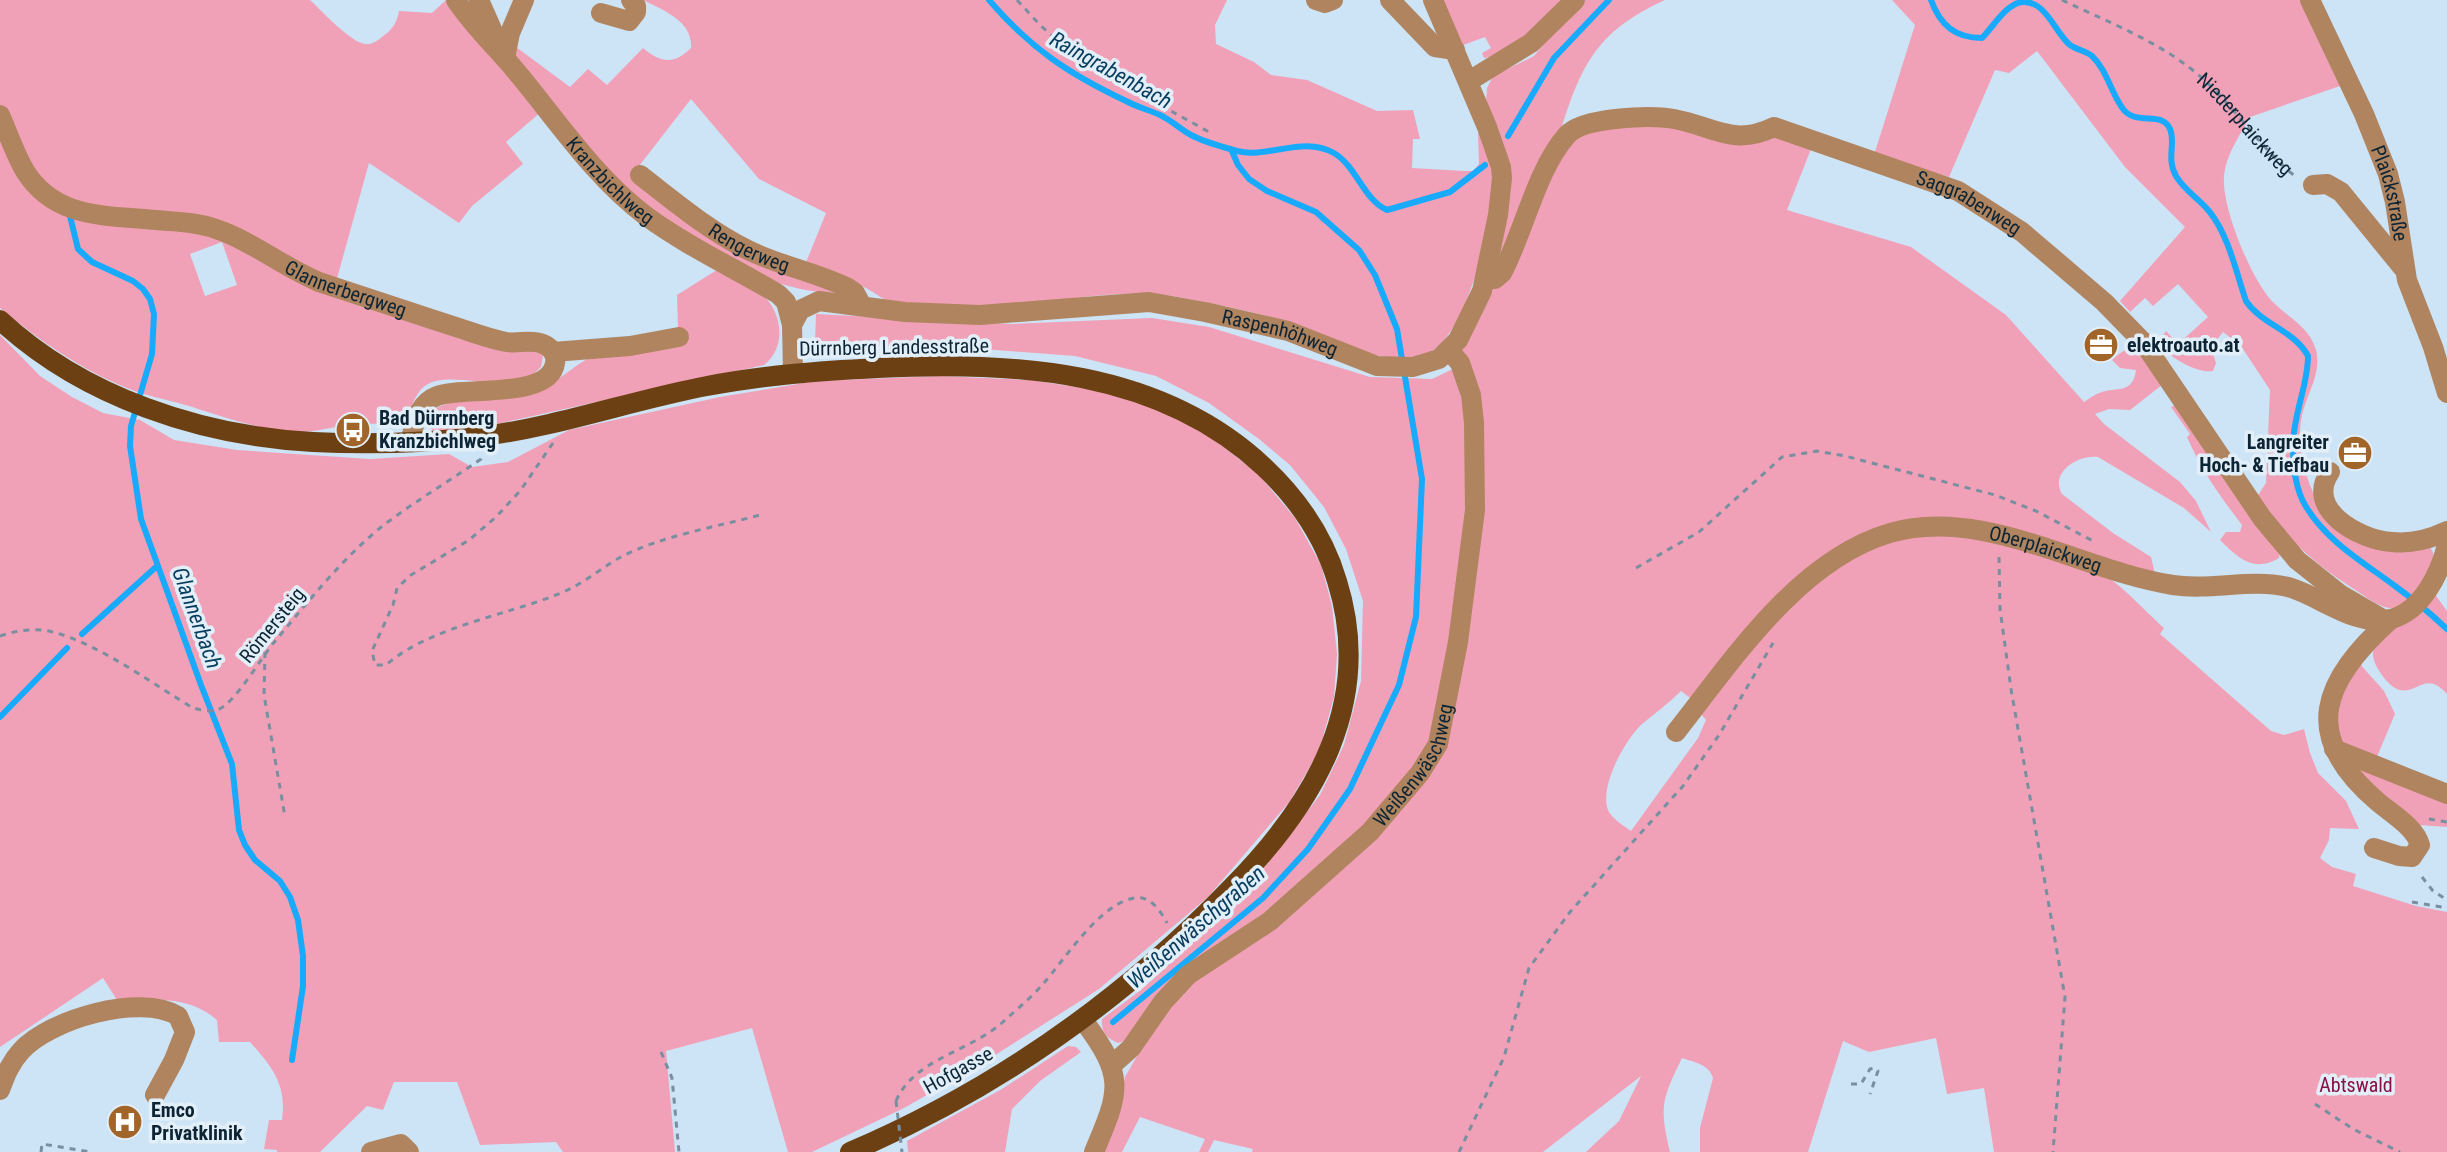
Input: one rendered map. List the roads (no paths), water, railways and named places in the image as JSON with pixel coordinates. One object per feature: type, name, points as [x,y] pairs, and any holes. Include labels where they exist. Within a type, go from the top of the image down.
[{"type":"main road","name":"Dürrnberg Landesstraße","points":[[0,320],[24,341],[72,373],[141,406],[204,425],[307,442],[411,442],[488,435],[704,387],[793,373],[960,365],[1045,371],[1098,380],[1177,406],[1217,428],[1279,481],[1305,514],[1326,550],[1347,623],[1350,661],[1344,704],[1333,744],[1319,775],[1293,817],[1254,865],[1174,945],[1083,1020]]},
{"type":"main road","name":"Hofgasse","points":[[850,1152],[956,1100],[1083,1020]]},
{"type":"street","name":"Kranzbichlweg","points":[[456,0],[475,27],[505,58],[590,162],[627,200],[684,241],[770,289],[786,302],[792,325]]},
{"type":"street","points":[[479,0],[505,58]]},
{"type":"street","points":[[505,58],[510,33],[524,0]]},
{"type":"street","points":[[601,13],[629,21],[636,12],[631,0]]},
{"type":"street","points":[[1316,0],[1325,3],[1333,0]]},
{"type":"street","points":[[1390,0],[1435,47],[1455,50]]},
{"type":"street","points":[[1433,0],[1469,81],[1502,178],[1485,279],[1468,324],[1449,350]]},
{"type":"street","points":[[1469,81],[1531,43],[1575,0]]},
{"type":"street","name":"Plaickstraße","points":[[2310,0],[2364,114],[2388,174],[2404,269],[2447,393]]},
{"type":"street","name":"Glannerbergweg","points":[[0,115],[24,170],[46,196],[60,206],[94,214],[216,228],[291,271],[319,282],[497,340],[535,342],[553,352],[630,346],[679,337]]},
{"type":"street","name":"Saggrabenweg","points":[[1485,279],[1495,279],[1502,273],[1543,178],[1563,141],[1575,128],[1601,122],[1656,118],[1683,121],[1734,137],[1758,135],[1774,127],[1945,186],[1980,203],[2022,232],[2104,302],[2143,342],[2262,518],[2297,560],[2341,595],[2388,620]]},
{"type":"street","name":"Rengerweg","points":[[640,175],[724,237],[777,262],[848,288],[855,293],[862,306]]},
{"type":"street","name":"Niederplaickweg","points":[[2313,185],[2327,184],[2341,192],[2404,269]]},
{"type":"street","name":"Raspenhöhweg","points":[[770,289],[819,301],[905,312],[980,315],[1149,302],[1288,331],[1364,362],[1391,368],[1413,367],[1439,359],[1449,350]]},
{"type":"street","points":[[793,373],[792,325],[800,310],[819,301]]},
{"type":"street","name":"Weißenwäschweg","points":[[1112,1065],[1131,1048],[1163,1002],[1188,975],[1270,921],[1370,832],[1420,773],[1438,744],[1458,642],[1475,510],[1471,395],[1460,363],[1449,350]]},
{"type":"street","points":[[411,442],[416,420],[435,396],[493,391],[535,382],[552,371],[555,365],[553,352]]},
{"type":"street","points":[[2330,472],[2321,489],[2322,498],[2335,517],[2361,534],[2376,540],[2405,542],[2424,540],[2447,531]]},
{"type":"street","name":"Oberplaickweg","points":[[1676,732],[1756,633],[1805,583],[1843,554],[1888,534],[1922,527],[1961,528],[2002,537],[2172,585],[2269,585],[2289,588],[2359,617],[2388,620]]},
{"type":"street","points":[[2374,848],[2412,857],[2420,845],[2413,831],[2347,774],[2334,749],[2329,723],[2333,691],[2359,651],[2388,620],[2416,602],[2438,572],[2447,545]]},
{"type":"street","points":[[2334,749],[2447,794]]},
{"type":"street","points":[[0,1090],[8,1068],[22,1049],[43,1034],[76,1019],[112,1010],[144,1007],[161,1008],[178,1016],[184,1023],[185,1032],[174,1060],[155,1095]]},
{"type":"street","points":[[1083,1020],[1102,1045],[1115,1079],[1111,1110],[1094,1152]]},
{"type":"street","points":[[371,1152],[401,1144],[409,1152]]},
{"type":"waterway","name":"Weißenwäschgraben","points":[[989,0],[1020,33],[1052,59],[1105,91],[1164,117],[1196,138],[1237,151],[1249,153],[1310,146],[1334,153],[1349,166],[1372,198],[1387,210],[1450,192],[1485,165]]},
{"type":"waterway","points":[[1508,136],[1554,58],[1609,0]]},
{"type":"waterway","points":[[1931,0],[1944,23],[1956,33],[1982,38],[2005,11],[2016,4],[2022,2],[2038,6],[2070,45],[2090,54],[2097,62],[2123,109],[2135,117],[2166,123],[2172,134],[2173,170],[2183,186],[2216,221],[2231,254],[2246,301],[2260,316],[2295,340],[2308,356],[2293,446],[2295,476],[2305,505],[2334,540],[2447,629]]},
{"type":"waterway","name":"Weißenwäschgraben","points":[[1113,1022],[1263,898],[1308,849],[1350,789],[1399,685],[1416,617],[1422,479],[1397,329],[1375,275],[1359,250],[1316,212],[1267,191],[1249,179],[1231,149]]},
{"type":"waterway","name":"Glannerbach","points":[[69,212],[78,249],[92,262],[143,289],[154,314],[152,354],[131,426],[130,446],[141,519],[232,764],[239,830],[255,860],[280,881],[298,920],[303,986],[292,1060]]},
{"type":"waterway","points":[[82,634],[157,566]]},
{"type":"waterway","points":[[0,717],[67,648]]},
{"type":"place","name":"elektroauto.at","points":[[2101,345]]},
{"type":"place","name":"Bad Dürrnberg Kranzbichlweg","points":[[353,430]]},
{"type":"place","name":"Langreiter Hoch- & Tiefbau","points":[[2355,453]]},
{"type":"place","name":"Emco Privatklinik","points":[[125,1122]]},
{"type":"water label","name":"Raingrabenbach","points":[[1111,70]]},
{"type":"park label","name":"Abtswald","points":[[2356,1085]]}]
